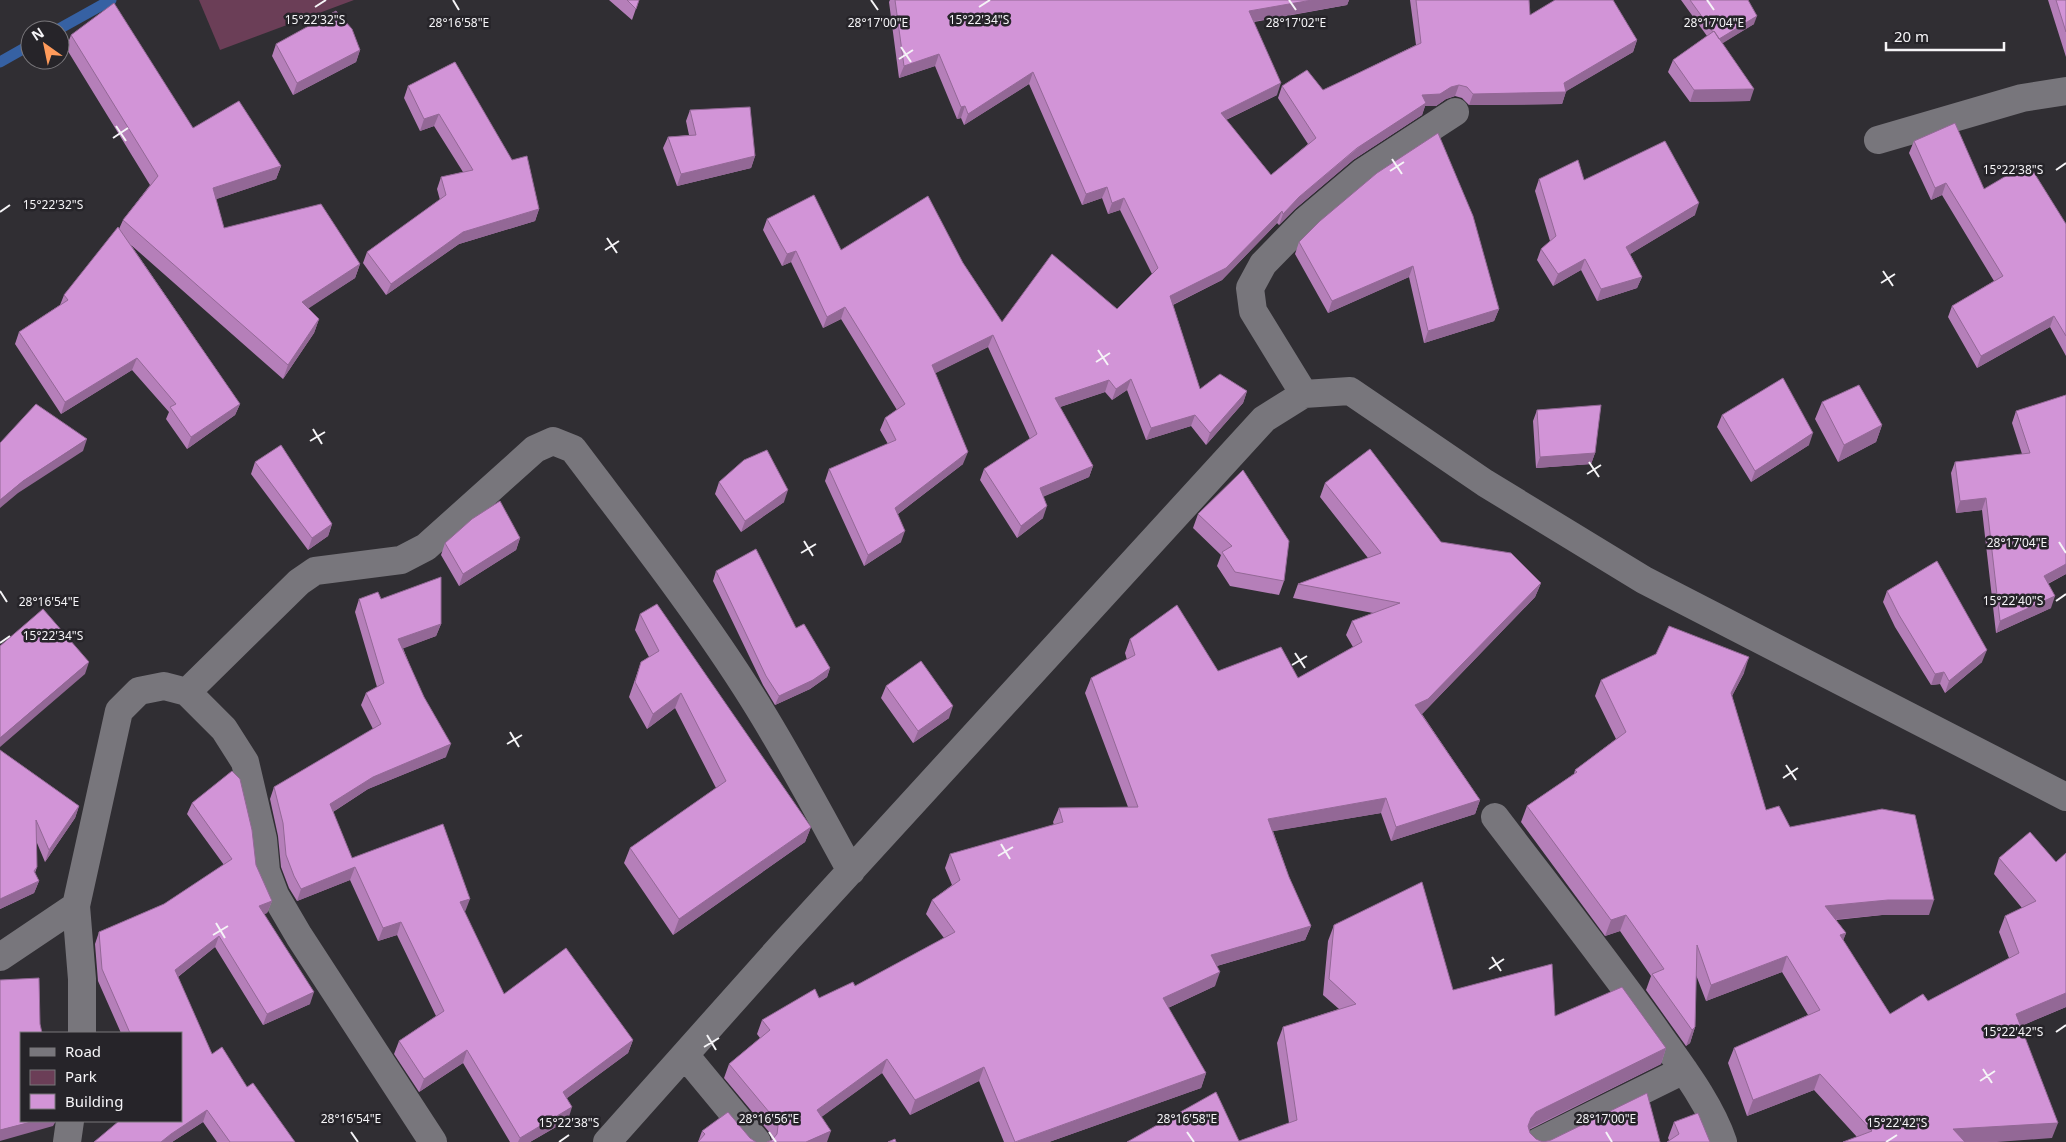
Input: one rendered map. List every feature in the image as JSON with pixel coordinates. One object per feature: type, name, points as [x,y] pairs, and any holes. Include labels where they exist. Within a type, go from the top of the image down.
[{"type":"street","points":[[1878,140],[2022,98],[2066,91]]},
{"type":"street","points":[[1304,394],[1253,311],[1250,288],[1263,264],[1305,221],[1363,172],[1455,112]]},
{"type":"street","points":[[607,1142],[851,871],[1264,419],[1304,394],[1350,391],[1485,483],[1644,580],[2066,797]]},
{"type":"street","points":[[187,692],[299,582],[315,571],[401,560],[426,547],[535,448],[553,442],[573,449],[680,591],[757,704],[797,771],[851,871]]},
{"type":"street","points":[[82,1032],[82,979],[76,906],[118,711],[139,691],[164,686],[187,692],[224,729],[245,762],[263,839],[266,871],[275,895],[299,936],[433,1142]]},
{"type":"street","points":[[1494,817],[1626,989],[1684,1070],[1719,1130],[1723,1142]]},
{"type":"street","points":[[0,957],[76,906]]},
{"type":"street","points":[[685,1055],[757,1142]]},
{"type":"street","points":[[1538,1142],[1684,1070]]},
{"type":"street","points":[[67,1142],[70,1122]]},
{"type":"green space","points":[[199,0],[354,0],[220,50]]},
{"type":"building","points":[[627,0],[639,0],[636,9]]},
{"type":"building","points":[[895,0],[1312,0],[1249,11],[1281,83],[1221,113],[1271,175],[1316,138],[1282,86],[1307,70],[1323,90],[1421,43],[1416,0],[1529,0],[1530,15],[1555,0],[1613,0],[1637,40],[1564,83],[1566,92],[1473,94],[1467,87],[1459,85],[1451,87],[1440,94],[1422,95],[1426,103],[1357,148],[1299,197],[1283,214],[1282,211],[1226,268],[1170,296],[1200,389],[1220,374],[1247,391],[1210,433],[1195,415],[1151,428],[1131,379],[1116,389],[1109,380],[1055,398],[1093,466],[1040,488],[1047,506],[1021,526],[984,469],[1037,434],[993,335],[932,365],[968,452],[895,508],[905,531],[868,555],[829,469],[896,440],[885,418],[905,404],[845,307],[827,317],[796,251],[787,254],[767,219],[814,195],[841,250],[928,196],[963,263],[1002,322],[1052,254],[1117,309],[1158,268],[1124,198],[1112,203],[1107,187],[1086,194],[1033,72],[968,114],[965,106],[961,107],[939,54],[904,66]]},
{"type":"building","points":[[1690,0],[1748,0],[1757,16],[1719,39]]},
{"type":"building","points":[[2056,0],[2066,0],[2066,32]]},
{"type":"building","points":[[114,3],[193,128],[239,101],[281,166],[213,188],[224,228],[321,204],[360,264],[302,302],[319,319],[288,365],[123,220],[158,176],[71,35]]},
{"type":"building","points":[[336,11],[352,29],[360,50],[297,83],[276,44]]},
{"type":"building","points":[[1714,31],[1754,89],[1694,90],[1673,60]]},
{"type":"building","points":[[455,62],[512,160],[527,156],[539,209],[463,232],[391,284],[367,252],[446,195],[441,177],[473,170],[439,114],[424,119],[408,86]]},
{"type":"building","points":[[750,107],[755,156],[681,174],[668,137],[696,135],[690,110]]},
{"type":"building","points":[[1955,123],[1984,189],[2028,163],[2066,224],[2066,336],[2054,316],[1981,356],[1952,306],[2003,276],[1946,183],[1935,188],[1914,141]]},
{"type":"building","points":[[1438,133],[1473,216],[1499,309],[1428,331],[1413,266],[1332,301],[1299,242],[1320,221],[1377,173]]},
{"type":"building","points":[[1665,141],[1699,203],[1626,247],[1642,277],[1601,289],[1585,259],[1558,274],[1541,249],[1556,236],[1539,179],[1578,160],[1584,180]]},
{"type":"building","points":[[118,227],[240,404],[191,437],[170,407],[176,404],[137,358],[65,402],[19,332],[68,300],[64,295]]},
{"type":"building","points":[[1783,378],[1813,433],[1755,471],[1722,415]]},
{"type":"building","points":[[1859,385],[1882,425],[1844,445],[1822,402]]},
{"type":"building","points":[[2066,395],[2066,564],[2044,576],[2055,596],[2000,621],[1986,498],[1960,501],[1955,462],[2030,453],[2016,411]]},
{"type":"building","points":[[36,404],[87,439],[23,481],[0,500],[0,443]]},
{"type":"building","points":[[1601,405],[1595,453],[1540,457],[1537,410]]},
{"type":"building","points":[[281,445],[332,524],[312,538],[255,462]]},
{"type":"building","points":[[1370,449],[1441,542],[1511,553],[1541,583],[1428,699],[1415,705],[1480,800],[1396,827],[1386,798],[1268,819],[1289,877],[1311,926],[1211,955],[1220,972],[1163,998],[1206,1073],[1015,1142],[984,1067],[915,1100],[887,1059],[817,1110],[831,1131],[806,1142],[767,1142],[772,1140],[777,1134],[778,1126],[774,1118],[729,1064],[770,1030],[762,1020],[815,989],[819,998],[853,982],[855,986],[955,932],[932,900],[960,880],[950,854],[1063,822],[1059,808],[1138,807],[1091,678],[1135,655],[1130,639],[1177,605],[1218,671],[1281,647],[1298,678],[1362,642],[1352,621],[1400,603],[1298,584],[1381,553],[1325,483]]},
{"type":"building","points":[[767,450],[788,490],[745,521],[719,482],[744,460]]},
{"type":"building","points":[[1243,470],[1289,541],[1284,581],[1235,572],[1222,552],[1232,546],[1198,514]]},
{"type":"building","points":[[500,501],[520,538],[463,574],[445,543],[472,519]]},
{"type":"building","points":[[756,549],[796,628],[804,624],[830,668],[813,680],[779,696],[766,676],[716,571]]},
{"type":"building","points":[[1937,561],[1987,650],[1949,681],[1944,672],[1935,674],[1899,615],[1887,591]]},
{"type":"building","points":[[441,577],[441,624],[398,639],[424,697],[451,744],[373,777],[330,804],[352,858],[443,824],[470,899],[460,902],[504,994],[566,948],[633,1040],[563,1092],[572,1107],[520,1138],[467,1050],[424,1079],[399,1041],[444,1011],[401,922],[383,928],[355,867],[301,889],[286,855],[283,823],[274,787],[381,724],[366,693],[384,683],[359,599],[378,592],[381,599]]},
{"type":"building","points":[[657,604],[811,827],[679,919],[630,848],[726,781],[681,693],[653,714],[635,682],[641,662],[659,651],[640,614]]},
{"type":"building","points":[[43,609],[89,662],[0,738],[0,646]]},
{"type":"building","points":[[1669,626],[1749,657],[1731,693],[1766,810],[1779,806],[1790,827],[1882,809],[1915,815],[1934,900],[1888,900],[1825,906],[1846,933],[1840,935],[1890,1014],[1923,994],[1928,1001],[2019,953],[2005,916],[2036,901],[1999,858],[2030,832],[2056,862],[2066,853],[2066,993],[2016,1014],[2058,1123],[1953,1129],[1965,1142],[1843,1142],[1872,1131],[1820,1074],[1753,1100],[1734,1048],[1820,1010],[1787,956],[1711,985],[1697,945],[1695,1027],[1692,1030],[1652,974],[1664,969],[1626,915],[1611,920],[1527,806],[1577,772],[1575,770],[1626,732],[1601,680],[1656,654]]},
{"type":"building","points":[[921,661],[953,706],[918,731],[886,686]]},
{"type":"building","points":[[0,750],[79,806],[49,850],[36,820],[37,867],[34,871],[39,881],[0,899]]},
{"type":"building","points":[[232,771],[240,779],[252,830],[256,865],[272,901],[259,906],[314,992],[267,1014],[219,936],[175,970],[212,1054],[222,1047],[247,1087],[253,1083],[295,1142],[230,1142],[207,1110],[161,1142],[94,1142],[118,1122],[182,1122],[182,1032],[130,1032],[102,969],[99,932],[164,904],[232,859],[192,803]]},
{"type":"building","points":[[1422,882],[1453,990],[1552,964],[1555,1016],[1622,987],[1666,1048],[1536,1112],[1528,1126],[1530,1133],[1536,1139],[1543,1142],[1127,1142],[1216,1092],[1239,1141],[1297,1120],[1283,1027],[1356,1004],[1329,979],[1334,925]]},
{"type":"building","points":[[39,978],[42,1032],[20,1032],[20,1122],[31,1122],[0,1130],[0,980]]},
{"type":"building","points":[[1647,1093],[1660,1142],[1543,1142],[1551,1140]]},
{"type":"building","points":[[728,1112],[750,1138],[756,1142],[698,1142],[705,1134],[702,1131]]},
{"type":"building","points":[[1698,1113],[1710,1142],[1667,1142],[1679,1134],[1674,1122]]},
{"type":"waterway","points":[[70,23],[111,0]]},
{"type":"waterway","points":[[0,62],[20,51]]}]
